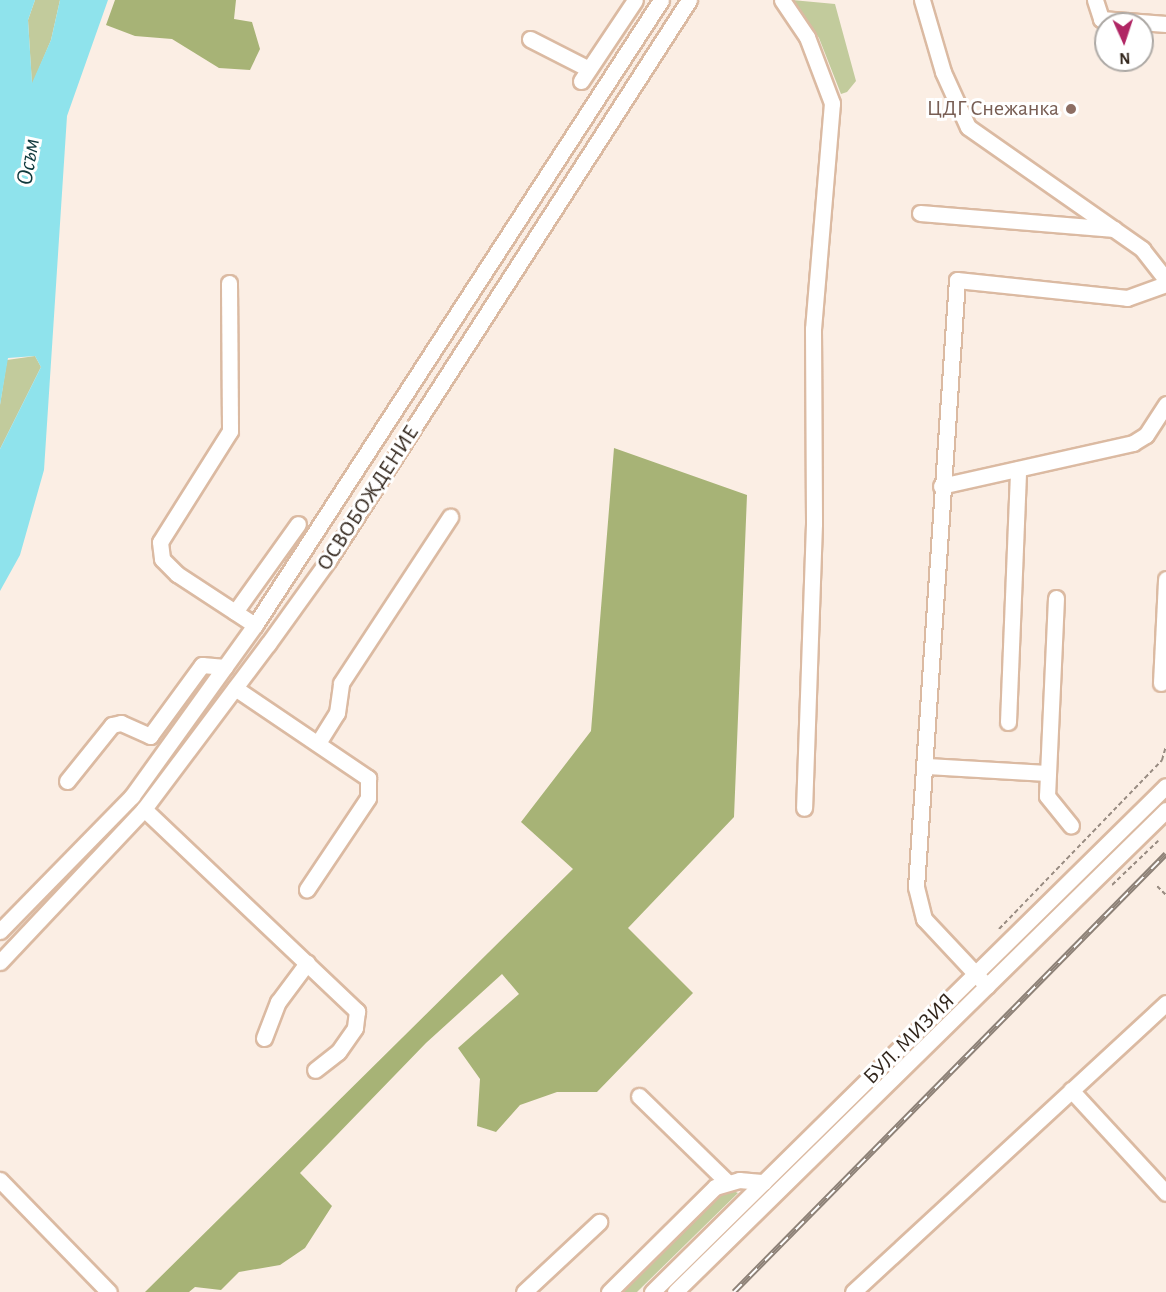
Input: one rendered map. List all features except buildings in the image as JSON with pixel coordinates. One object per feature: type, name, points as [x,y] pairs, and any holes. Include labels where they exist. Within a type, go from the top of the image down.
[{"type":"street","points":[[530,39],[585,75],[635,0]]},
{"type":"street","name":"ОСВОБОЖДЕНИЕ","points":[[0,931],[132,796],[255,625],[662,0]]},
{"type":"street","name":"ОСВОБОЖДЕНИЕ","points":[[0,962],[144,809],[329,559],[689,0]]},
{"type":"street","points":[[782,0],[807,37],[832,103],[813,329],[813,541],[804,808]]},
{"type":"street","points":[[922,0],[943,72],[968,127],[1142,249],[1166,282],[1127,298],[957,280],[941,486],[926,766],[916,887],[924,919],[987,986]]},
{"type":"street","points":[[1095,0],[1101,19],[1166,24]]},
{"type":"street","points":[[920,213],[1116,229]]},
{"type":"street","points":[[229,283],[230,431],[160,542],[162,559],[177,574],[255,625]]},
{"type":"street","points":[[941,486],[1133,443],[1146,435],[1166,404]]},
{"type":"street","points":[[1008,722],[1018,469]]},
{"type":"street","points":[[318,743],[337,713],[341,683],[450,517]]},
{"type":"street","points":[[235,612],[298,524]]},
{"type":"street","points":[[1161,683],[1166,579]]},
{"type":"street","points":[[1056,598],[1047,796],[1071,826]]},
{"type":"street","points":[[67,781],[112,725],[121,723],[150,736],[202,665],[225,667]]},
{"type":"street","points":[[235,688],[368,778],[370,788],[368,798],[308,889]]},
{"type":"street","points":[[926,766],[1048,772]]},
{"type":"street","name":"БУЛ. МИЗИЯ","points":[[652,1292],[1166,786]]},
{"type":"street","points":[[144,809],[357,1011],[355,1028],[338,1052],[315,1070]]},
{"type":"street","name":"БУЛ. МИЗИЯ","points":[[675,1292],[1166,810]]},
{"type":"street","points":[[264,1038],[278,1002],[307,963]]},
{"type":"street","points":[[853,1292],[1166,1003]]},
{"type":"street","points":[[1071,1090],[1166,1193]]},
{"type":"street","points":[[639,1096],[727,1182]]},
{"type":"street","points":[[0,1180],[109,1292]]},
{"type":"street","points":[[609,1292],[715,1187],[727,1182],[764,1182]]},
{"type":"street","points":[[524,1292],[598,1222]]},
{"type":"path","points":[[994,936],[1162,760],[1166,746]]},
{"type":"path","points":[[1112,885],[1158,841]]},
{"type":"path","points":[[1157,886],[1166,895]]},
{"type":"green space","points":[[35,0],[60,0],[51,40],[32,85],[28,20]]},
{"type":"green space","points":[[115,0],[236,0],[234,19],[252,22],[260,49],[250,70],[219,68],[172,39],[135,36],[106,25]]},
{"type":"green space","points":[[792,0],[835,4],[856,81],[847,92],[841,94],[819,38]]},
{"type":"green space","points":[[35,356],[41,367],[0,449],[0,405],[7,360]]},
{"type":"green space","points":[[614,448],[747,495],[734,817],[628,928],[693,993],[597,1092],[557,1092],[520,1105],[496,1132],[477,1126],[480,1079],[458,1048],[519,994],[502,974],[426,1043],[300,1173],[332,1206],[305,1248],[280,1265],[239,1272],[221,1290],[195,1287],[189,1292],[145,1292],[573,869],[521,822],[591,731]]},
{"type":"green space","points":[[731,1190],[738,1193],[637,1292],[618,1292],[721,1191]]},
{"type":"water","name":"Осъм","points":[[0,0],[35,0],[28,20],[32,83],[51,40],[60,0],[108,0],[67,116],[44,470],[20,555],[0,591],[0,449],[41,367],[35,356],[8,358],[0,405]]},
{"type":"railway","points":[[734,1292],[1166,854]]},
{"type":"place","name":"ЦДГ Снежанка","points":[[1071,109]]}]
